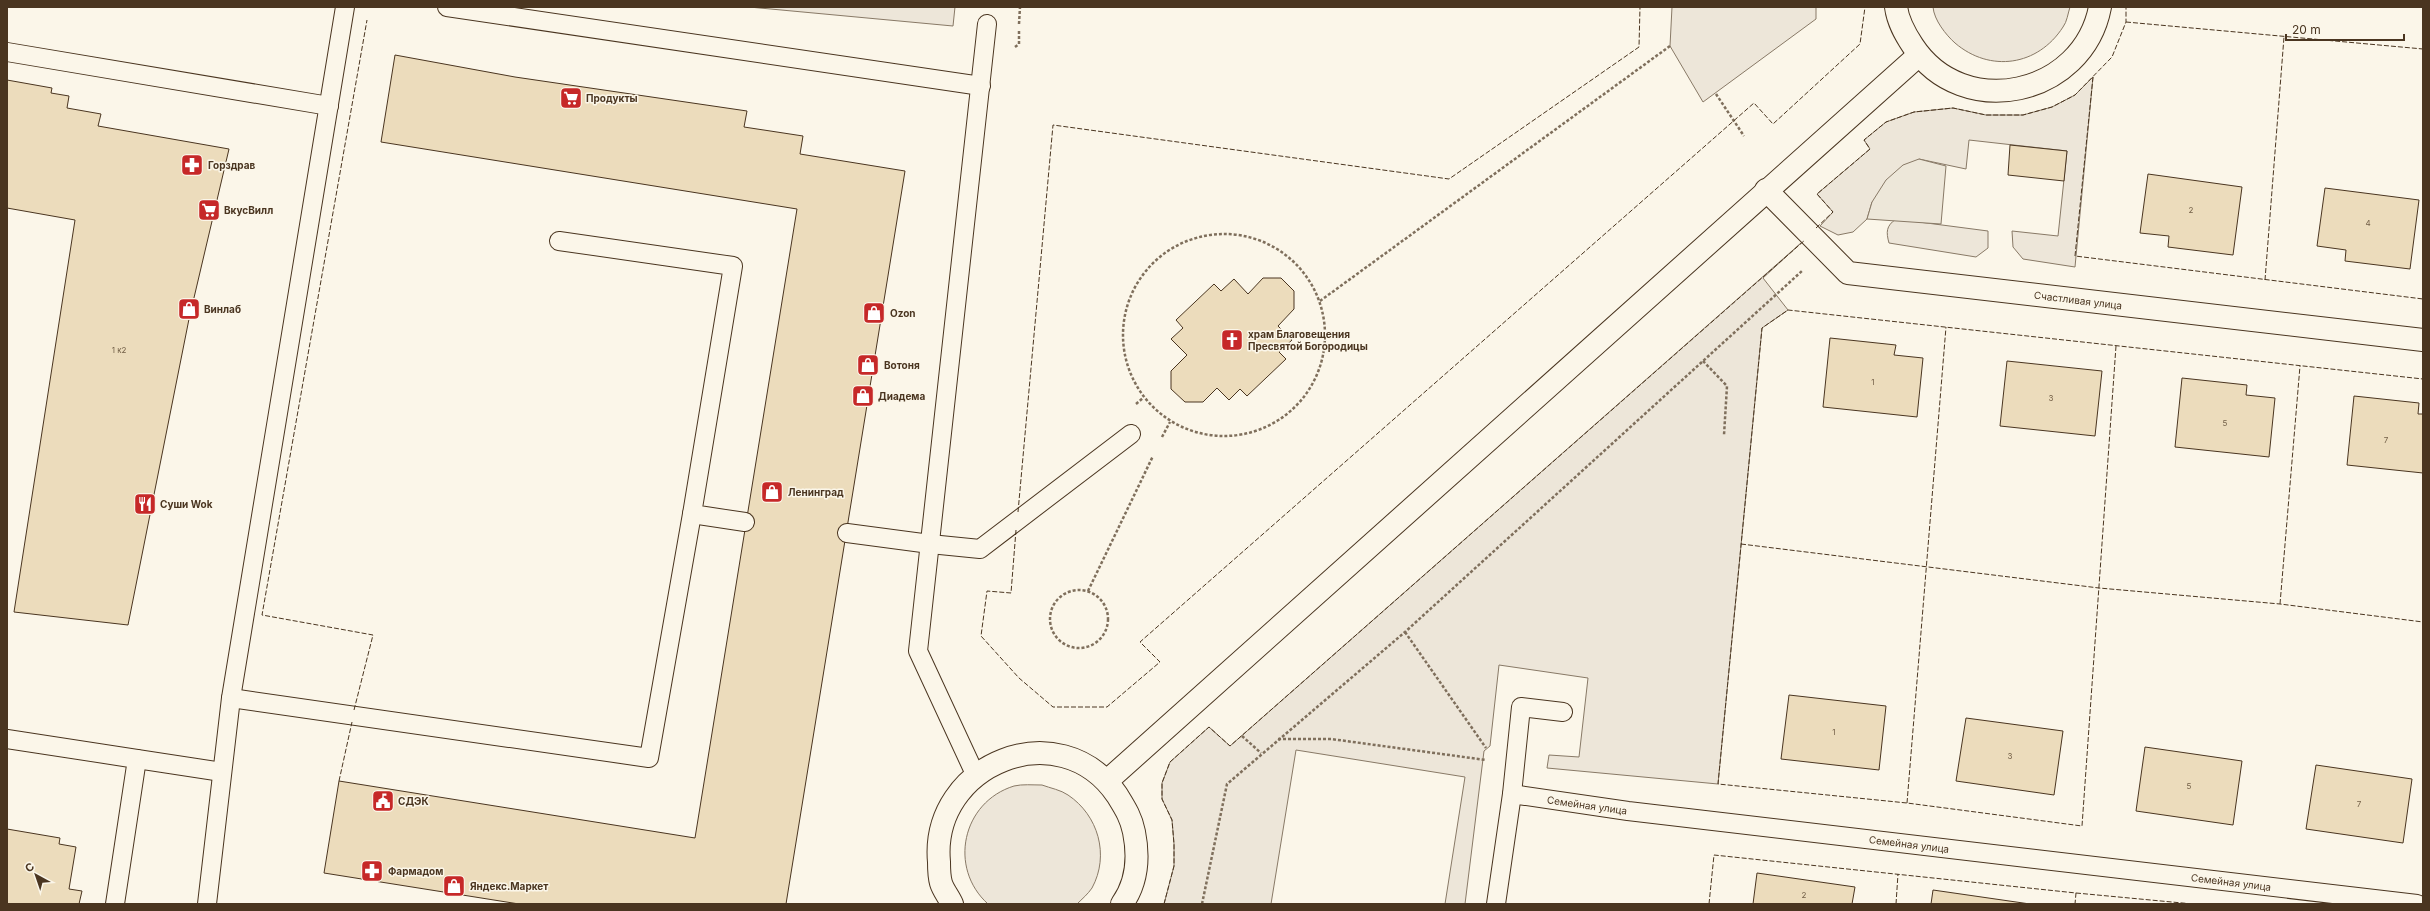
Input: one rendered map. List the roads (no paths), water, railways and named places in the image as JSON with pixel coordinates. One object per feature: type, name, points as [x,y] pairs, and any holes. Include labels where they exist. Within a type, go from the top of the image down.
[{"type":"street","points":[[1896,7],[1903,31],[1919,55],[1932,69],[1954,82],[1978,90],[2003,91],[2028,87],[2051,77],[2071,61],[2087,42],[2098,19],[2100,7]]},
{"type":"street","points":[[1107,781],[1766,190],[1919,55]]},
{"type":"street","name":"Счастливая улица","points":[[1766,190],[1848,273],[2423,340]]},
{"type":"street","points":[[952,904],[941,883],[937,843],[949,805],[974,774],[1008,757],[1045,752],[1081,762],[1107,781],[1132,817],[1138,855],[1130,892],[1122,904]]},
{"type":"lane","points":[[207,904],[231,698],[345,7]]},
{"type":"lane","points":[[447,7],[981,86]]},
{"type":"lane","points":[[974,774],[918,651],[987,24]]},
{"type":"lane","points":[[7,52],[329,106]]},
{"type":"lane","points":[[231,698],[649,758],[692,514],[733,266],[559,242]]},
{"type":"lane","points":[[847,533],[930,544],[980,548],[1131,434]]},
{"type":"lane","points":[[692,514],[745,522]]},
{"type":"lane","points":[[1496,904],[1512,794],[1521,707],[1563,712]]},
{"type":"lane","points":[[7,739],[222,772]]},
{"type":"lane","points":[[115,904],[137,759]]},
{"type":"lane","name":"Семейная улица","points":[[1512,794],[1628,811],[2417,904]]},
{"type":"place","name":"Продукты","points":[[571,98]]},
{"type":"place","name":"Горздрав","points":[[192,165]]},
{"type":"place","name":"ВкусВилл","points":[[209,210]]},
{"type":"place","name":"Винлаб","points":[[189,309]]},
{"type":"place","name":"Ozon","points":[[874,313]]},
{"type":"place","name":"храм Благовещения Пресвятой Богородицы","points":[[1232,340]]},
{"type":"place","name":"Вотоня","points":[[868,365]]},
{"type":"place","name":"Диадема","points":[[863,396]]},
{"type":"place","name":"Ленинград","points":[[772,492]]},
{"type":"place","name":"Суши Wok","points":[[145,504]]},
{"type":"place","name":"СДЭК","points":[[383,801]]},
{"type":"place","name":"Фармадом","points":[[372,871]]},
{"type":"place","name":"Яндекс.Маркет","points":[[454,886]]}]
